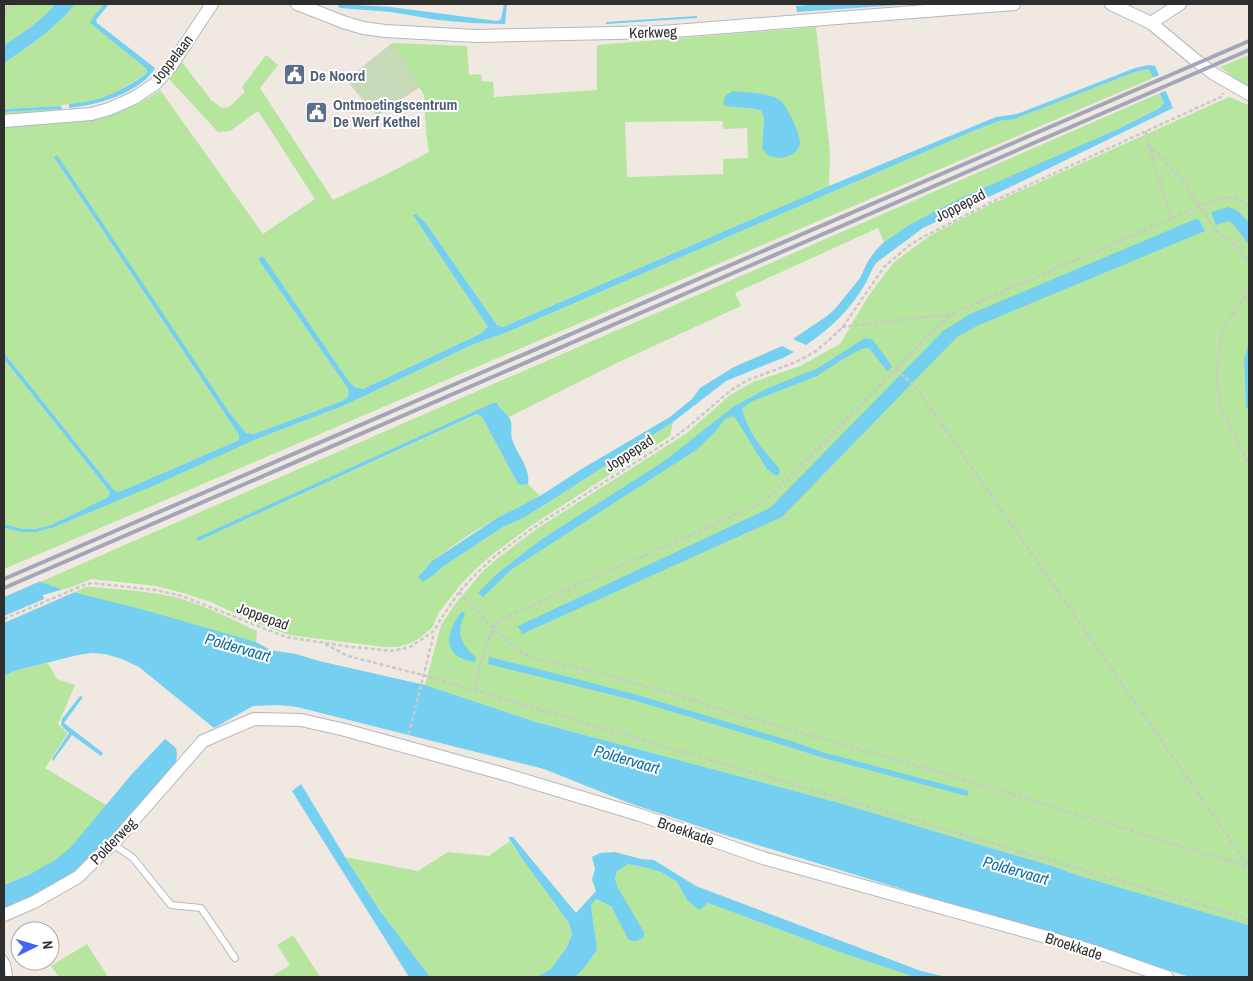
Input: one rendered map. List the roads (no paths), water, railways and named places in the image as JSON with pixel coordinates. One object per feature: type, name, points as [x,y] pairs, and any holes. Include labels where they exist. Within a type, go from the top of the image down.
[{"type":"street","name":"Joppelaan","points":[[4,122],[91,114],[109,109],[134,98],[155,84],[171,66],[212,4]]},
{"type":"street","name":"Kerkweg","points":[[296,4],[363,28],[476,36],[662,32],[1014,4]]},
{"type":"street","points":[[1111,4],[1151,23],[1206,69],[1249,94]]},
{"type":"street","points":[[1151,23],[1180,4]]},
{"type":"street","name":"Broekkade","points":[[202,741],[254,720],[301,720],[345,730],[640,815],[763,858],[1096,952],[1167,977]]},
{"type":"street","name":"Polderweg","points":[[4,915],[34,902],[78,877],[113,844],[202,741]]},
{"type":"lane","points":[[113,844],[133,858],[171,904],[201,908],[235,958]]},
{"type":"lane","points":[[4,959],[10,977]]},
{"type":"water","points":[[55,4],[75,4],[51,29],[4,63],[4,45],[38,21]]},
{"type":"water","points":[[104,4],[109,4],[96,20],[97,23],[155,68],[147,78],[127,92],[104,101],[69,108],[69,104],[92,101],[111,94],[147,73],[147,69],[90,23]]},
{"type":"water","points":[[338,4],[391,7],[497,21],[501,19],[504,4],[507,4],[505,24],[438,20],[391,12],[340,8]]},
{"type":"water","points":[[821,4],[914,4],[797,12],[796,6]]},
{"type":"water","points":[[697,16],[697,18],[606,24],[606,22]]},
{"type":"water","points":[[1149,65],[1155,66],[1173,108],[923,228],[876,263],[867,281],[847,310],[832,325],[806,345],[793,339],[835,309],[860,278],[876,250],[884,242],[909,225],[963,197],[1116,130],[1160,108],[1164,103],[1149,69],[1135,72],[1015,119],[999,121],[978,129],[505,333],[474,344],[343,406],[254,440],[155,485],[52,528],[36,532],[22,532],[4,528],[4,524],[23,529],[35,529],[51,525],[108,497],[110,492],[4,359],[4,353],[113,489],[118,492],[239,440],[239,435],[54,157],[57,155],[229,412],[246,433],[254,434],[342,401],[348,397],[349,392],[258,259],[263,256],[350,383],[355,387],[363,389],[480,334],[488,327],[413,215],[416,214],[425,222],[497,325],[503,327],[829,186],[996,117],[1017,114],[1135,68]]},
{"type":"water","points":[[733,91],[772,96],[782,102],[799,135],[800,144],[795,152],[782,158],[768,155],[762,149],[764,118],[761,111],[725,106],[723,103],[726,95]]},
{"type":"water","points":[[61,106],[62,109],[4,112],[4,109]]},
{"type":"water","points":[[1229,207],[1238,211],[1249,222],[1249,245],[1232,223],[1228,221],[1216,225],[1211,212]]},
{"type":"water","points":[[1198,218],[1205,231],[979,325],[957,337],[782,517],[522,634],[518,626],[770,508],[943,331],[970,314]]},
{"type":"water","points":[[865,338],[872,339],[885,356],[892,367],[887,371],[869,348],[861,349],[817,376],[753,401],[742,408],[747,424],[762,448],[779,468],[780,473],[776,476],[767,469],[734,416],[725,419],[715,432],[696,450],[512,569],[483,597],[478,593],[498,573],[542,539],[663,462],[733,407],[766,389],[818,368]]},
{"type":"water","points":[[1249,341],[1249,413],[1246,406],[1244,359]]},
{"type":"water","points":[[782,346],[794,352],[726,381],[673,422],[546,504],[503,527],[423,582],[418,577],[432,561],[497,518],[540,496],[670,417],[692,399],[700,388],[734,367]]},
{"type":"water","points":[[493,403],[497,403],[510,419],[512,439],[525,466],[528,484],[518,484],[482,417],[477,414],[198,541],[196,538]]},
{"type":"water","name":"Poldervaart","points":[[4,569],[64,590],[137,608],[256,642],[270,650],[296,654],[425,685],[536,722],[836,802],[1249,925],[1249,977],[1190,977],[725,835],[629,803],[544,769],[297,707],[278,705],[253,706],[214,728],[139,667],[105,654],[78,655],[14,671],[4,676]]},
{"type":"water","points":[[462,611],[465,614],[462,620],[461,637],[466,648],[476,657],[475,662],[456,655],[449,643],[452,628]]},
{"type":"water","points":[[489,657],[634,694],[822,752],[969,791],[967,796],[820,757],[633,700],[488,664]]},
{"type":"water","points":[[80,696],[83,697],[64,723],[103,753],[101,756],[72,735],[53,761],[52,759],[69,733],[61,725],[62,719]]},
{"type":"water","points":[[165,739],[176,748],[176,762],[128,821],[83,865],[64,880],[37,896],[4,910],[4,885],[30,874],[55,860],[71,847],[131,775]]},
{"type":"water","points":[[301,784],[380,911],[430,977],[409,977],[292,791]]},
{"type":"water","points":[[508,837],[513,837],[576,913],[596,891],[592,880],[595,869],[592,857],[600,853],[615,852],[641,859],[654,860],[696,886],[921,971],[946,977],[915,977],[845,954],[708,903],[699,910],[687,900],[677,882],[661,872],[628,864],[617,871],[615,879],[618,888],[644,932],[644,937],[636,941],[628,939],[611,906],[596,899],[591,905],[597,950],[585,967],[575,977],[536,977],[550,970],[567,947],[572,934],[569,923]]},
{"type":"railway","points":[[4,579],[1249,41]]},
{"type":"railway","points":[[4,588],[1249,50]]},
{"type":"place","name":"De Noord","points":[[294,75]]},
{"type":"place","name":"Ontmoetingscentrum De Werf Kethel","points":[[317,113]]}]
